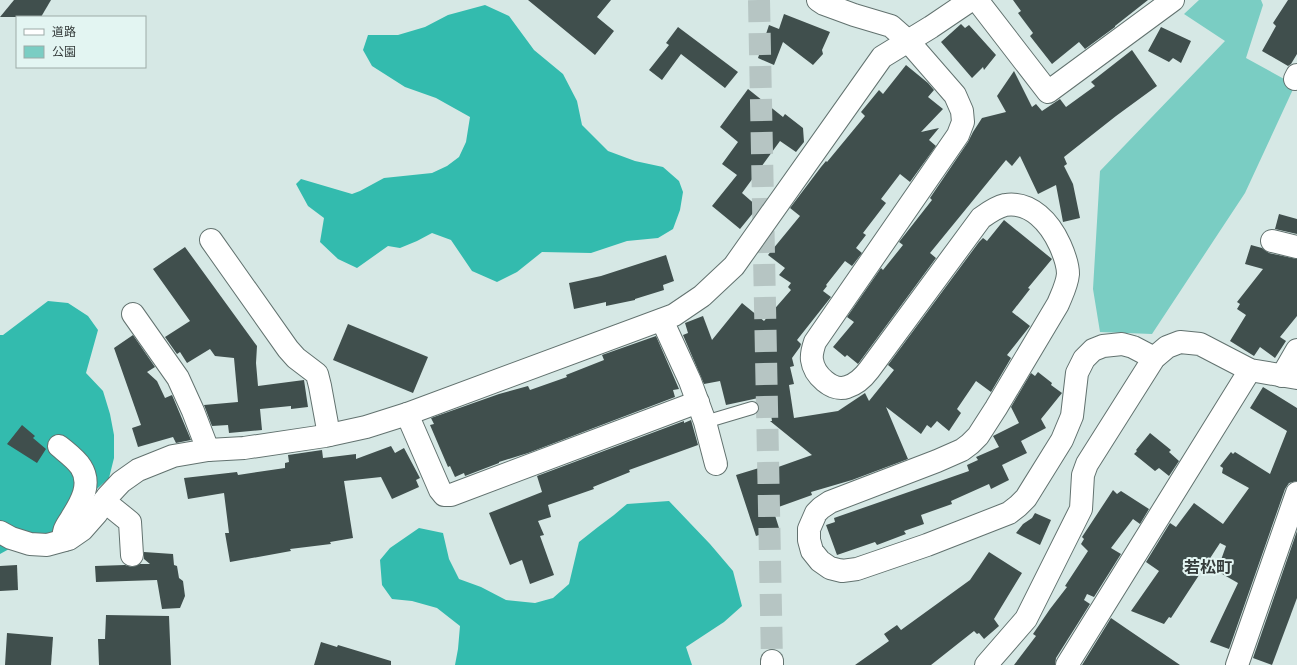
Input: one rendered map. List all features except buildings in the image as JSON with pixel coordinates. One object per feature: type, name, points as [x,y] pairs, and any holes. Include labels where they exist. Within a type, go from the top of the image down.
[{"type":"street","points":[[818,0],[854,15],[891,26],[908,41],[955,96],[962,111],[963,122],[958,135],[815,342],[812,357],[814,368],[823,380],[834,386],[842,388],[849,387],[860,381],[981,218],[992,210],[1004,205],[1016,205],[1029,208],[1050,228],[1065,256],[1068,274],[1065,287],[1058,304],[978,436],[962,450],[937,461],[843,496],[820,508],[816,513],[809,530],[809,540],[812,551],[820,561],[830,568],[842,571],[857,569],[927,545],[1009,513],[1026,498],[1062,440],[1072,416],[1078,372],[1084,359],[1093,350],[1103,346],[1122,344],[1133,347],[1154,358]]},
{"type":"street","points":[[0,532],[11,538],[30,544],[47,545],[69,539],[82,530],[97,513],[111,491],[138,470],[174,456],[208,450],[244,448],[329,435],[366,427],[407,414],[662,320],[674,314],[702,296],[734,266],[882,57],[971,0]]},
{"type":"street","points":[[977,0],[1048,92],[1173,0]]},
{"type":"street","points":[[211,240],[288,349],[296,358],[317,374],[329,435]]},
{"type":"street","points":[[1272,241],[1297,247]]},
{"type":"street","points":[[133,314],[178,378],[208,450]]},
{"type":"street","points":[[662,320],[690,381],[702,412],[716,464]]},
{"type":"street","points":[[986,665],[1026,619],[1081,510],[1083,475],[1087,464],[1154,358],[1167,347],[1180,342],[1200,344],[1250,370],[1289,377],[1297,350]]},
{"type":"street","points":[[1067,665],[1250,370]]},
{"type":"street","points":[[407,414],[440,490],[444,495],[451,495],[702,412]]},
{"type":"street","points":[[59,446],[82,468],[86,485],[81,502],[64,530],[64,540]]},
{"type":"street","points":[[1237,665],[1297,493]]},
{"type":"street","points":[[104,501],[130,522],[132,555]]},
{"type":"lane","points":[[702,412],[752,408]]},
{"type":"green space","points":[[1199,0],[1261,0],[1263,5],[1246,58],[1295,85],[1245,193],[1152,334],[1100,332],[1093,289],[1100,171],[1225,41],[1184,14]]},
{"type":"shaded area","points":[[485,5],[509,16],[534,50],[563,74],[577,101],[582,125],[608,151],[635,161],[663,167],[679,181],[683,192],[680,210],[673,229],[658,238],[627,241],[591,253],[542,252],[517,272],[497,282],[472,271],[451,240],[432,233],[400,248],[388,246],[357,268],[338,259],[320,242],[324,218],[308,206],[296,184],[301,179],[352,194],[384,178],[432,173],[447,166],[459,157],[466,142],[470,117],[436,98],[405,87],[372,66],[363,50],[368,35],[398,35],[425,27],[448,15]]},
{"type":"shaded area","points":[[48,301],[68,303],[88,316],[98,330],[86,373],[103,391],[110,414],[114,435],[114,458],[109,478],[89,496],[61,534],[29,538],[0,554],[0,335],[3,335]]},
{"type":"shaded area","points":[[669,501],[710,544],[733,571],[742,606],[724,622],[686,647],[692,665],[455,665],[460,626],[437,608],[412,601],[392,599],[382,585],[380,560],[390,548],[419,528],[443,533],[449,559],[459,579],[481,587],[506,600],[535,603],[553,598],[569,584],[579,542],[627,504]]},
{"type":"tunnel","points":[[759,0],[772,661]]},
{"type":"district","name":"若松町","points":[[1208,567]]}]
